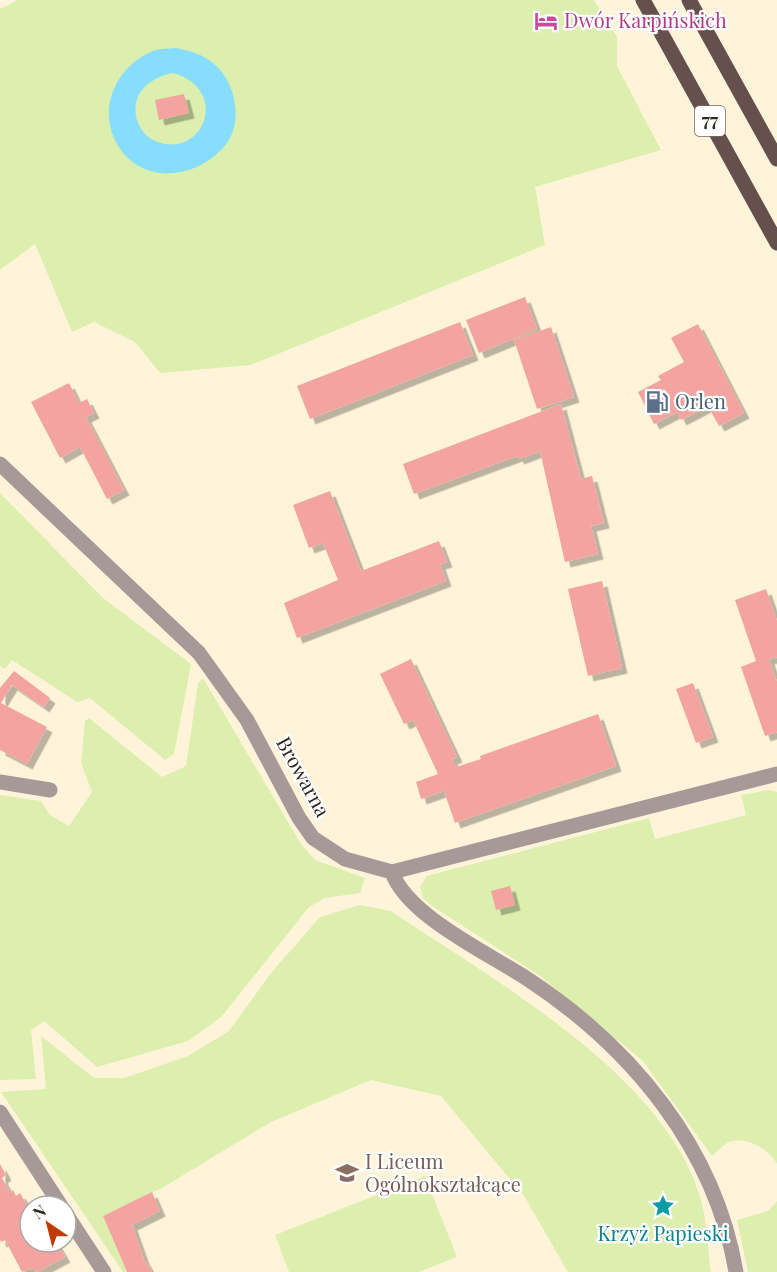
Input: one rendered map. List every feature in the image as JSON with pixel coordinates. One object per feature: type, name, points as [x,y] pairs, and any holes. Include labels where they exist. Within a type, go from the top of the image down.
[{"type":"main road","name":"77","points":[[643,0],[777,243]]},
{"type":"main road","name":"77","points":[[689,0],[777,159]]},
{"type":"street","name":"Browarna","points":[[0,464],[199,653],[247,720],[299,818],[313,838],[345,859],[392,872],[777,774]]},
{"type":"street","points":[[0,782],[50,790]]},
{"type":"street","points":[[392,872],[404,896],[423,913],[531,981],[606,1039],[640,1076],[672,1114],[697,1154],[716,1198],[736,1272]]},
{"type":"street","points":[[0,1112],[53,1194]]},
{"type":"street","points":[[78,1232],[104,1272]]},
{"type":"green space","points":[[18,0],[594,0],[617,37],[617,66],[661,150],[535,187],[545,245],[251,365],[160,373],[135,342],[94,322],[72,332],[35,244],[0,270],[0,9]]},
{"type":"green space","points":[[0,493],[103,598],[191,664],[174,754],[165,760],[90,698],[77,702],[12,660],[5,669],[0,666]]},
{"type":"green space","points":[[203,678],[301,844],[315,860],[365,878],[360,893],[325,898],[309,907],[222,1016],[188,1041],[97,1067],[44,1021],[31,1030],[36,1079],[0,1080],[0,795],[41,801],[50,815],[69,826],[92,792],[81,763],[85,721],[89,718],[162,777],[186,766],[198,683]]},
{"type":"green space","points":[[769,790],[777,792],[777,1164],[762,1148],[741,1140],[727,1143],[712,1156],[643,1061],[540,976],[432,906],[423,898],[420,887],[427,876],[649,818],[655,839],[746,815],[741,795]]},
{"type":"green space","points":[[360,905],[391,911],[526,1001],[573,1036],[617,1074],[655,1115],[684,1158],[702,1204],[711,1272],[568,1272],[524,1196],[441,1096],[371,1080],[271,1122],[162,1188],[103,1216],[127,1272],[123,1272],[78,1206],[78,1194],[70,1194],[1,1092],[46,1089],[41,1036],[94,1078],[124,1078],[188,1056],[229,1031],[271,973],[320,917]]},
{"type":"green space","points":[[425,1176],[457,1257],[419,1272],[289,1272],[275,1235]]},
{"type":"green space","points":[[777,1201],[777,1272],[748,1272],[737,1220],[768,1211]]},
{"type":"water","points":[[176,48],[200,55],[221,71],[228,81],[235,105],[234,129],[229,140],[210,160],[181,172],[151,171],[137,165],[125,155],[115,140],[110,127],[110,100],[121,76],[141,57],[153,51]],"holes":[[[173,73],[191,81],[202,93],[206,107],[204,120],[198,132],[187,141],[172,144],[150,138],[140,128],[136,115],[136,106],[142,90],[155,79]]]},
{"type":"building","points":[[184,94],[189,113],[159,120],[155,100]]},
{"type":"building","points":[[525,297],[537,329],[479,353],[466,320]]},
{"type":"building","points":[[460,322],[473,355],[310,419],[297,386]]},
{"type":"building","points":[[698,324],[744,413],[719,426],[708,406],[681,420],[677,412],[654,424],[638,392],[661,380],[658,376],[684,362],[671,338]]},
{"type":"building","points":[[551,327],[574,397],[537,409],[514,340]]},
{"type":"building","points":[[69,383],[79,403],[87,399],[94,413],[86,417],[124,490],[107,499],[80,447],[60,458],[31,402]]},
{"type":"building","points":[[561,404],[581,479],[592,476],[604,523],[591,526],[598,554],[565,562],[540,451],[519,459],[517,456],[414,494],[403,464]]},
{"type":"building","points":[[330,491],[361,571],[439,541],[447,562],[440,564],[446,581],[297,638],[284,603],[338,580],[323,543],[309,548],[293,505]]},
{"type":"building","points":[[602,581],[622,668],[588,676],[568,589]]},
{"type":"building","points":[[766,589],[777,621],[777,657],[769,659],[777,682],[777,732],[765,736],[741,667],[756,661],[735,600]]},
{"type":"building","points":[[411,659],[457,757],[452,759],[456,767],[481,759],[480,756],[598,714],[616,766],[455,823],[444,791],[421,799],[416,782],[438,774],[413,720],[404,724],[380,674]]},
{"type":"building","points":[[14,671],[50,698],[44,707],[12,685],[1,703],[47,727],[27,764],[0,750],[0,688]]},
{"type":"building","points":[[693,683],[713,737],[696,743],[676,689]]},
{"type":"building","points":[[510,886],[515,905],[496,910],[491,891]]},
{"type":"building","points":[[0,1164],[6,1175],[2,1178],[10,1193],[13,1190],[16,1196],[18,1194],[18,1254],[63,1254],[65,1257],[37,1272],[32,1268],[22,1272],[5,1240],[1,1242]]},
{"type":"building","points":[[152,1192],[160,1211],[132,1225],[144,1259],[152,1272],[127,1272],[103,1216]]},
{"type":"place","name":"Dwór Karpińskich","points":[[546,21]]},
{"type":"place","name":"Orlen","points":[[657,402]]},
{"type":"place","name":"I Liceum Ogólnokształcące","points":[[347,1173]]},
{"type":"place","name":"Krzyż Papieski","points":[[663,1206]]}]
